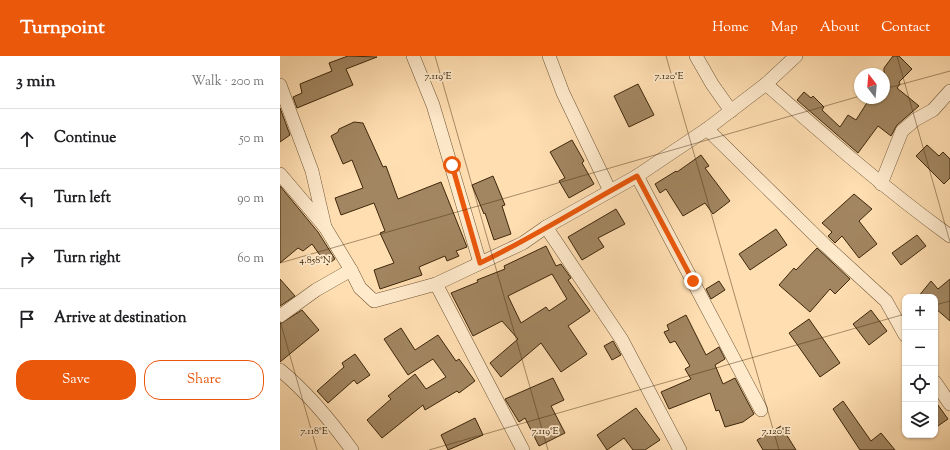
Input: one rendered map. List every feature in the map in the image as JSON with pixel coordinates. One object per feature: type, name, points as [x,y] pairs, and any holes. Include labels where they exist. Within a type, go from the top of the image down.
[{"type":"street","points":[[413,56],[433,105],[480,263]]},
{"type":"street","points":[[549,56],[563,93],[610,191]]},
{"type":"street","points":[[696,56],[712,84],[731,111]]},
{"type":"street","points":[[280,174],[325,227],[360,288],[374,301],[436,284],[523,243],[546,227],[637,176],[707,129],[766,84],[796,56]]},
{"type":"street","points":[[766,84],[844,154],[905,204],[950,236]]},
{"type":"street","points":[[280,85],[312,171],[325,227]]},
{"type":"street","points":[[881,184],[902,130],[915,120],[933,110],[950,91]]},
{"type":"street","points":[[707,129],[825,245],[886,301],[902,330]]},
{"type":"street","points":[[637,176],[761,410]]},
{"type":"street","points":[[546,227],[622,340],[680,450]]},
{"type":"street","points":[[280,316],[316,290],[351,270]]},
{"type":"street","points":[[436,284],[523,450]]},
{"type":"street","points":[[280,370],[295,382],[332,421],[352,450]]},
{"type":"street","points":[[938,386],[950,404]]},
{"type":"building","points":[[348,56],[377,57],[346,69],[353,85],[297,108],[293,97],[302,93],[300,84],[332,71],[329,63]]},
{"type":"building","points":[[893,56],[899,56],[912,69],[899,82],[900,84],[897,88],[919,106],[897,125],[891,136],[878,126],[858,153],[797,100],[804,92],[811,98],[813,96],[824,107],[822,110],[840,127],[848,115],[856,120],[866,104],[890,104],[890,68],[884,68]]},
{"type":"building","points":[[638,84],[654,115],[629,127],[614,96]]},
{"type":"building","points":[[280,108],[290,135],[280,142]]},
{"type":"building","points":[[354,122],[363,123],[383,167],[386,166],[398,199],[441,182],[467,247],[456,251],[459,256],[447,261],[445,256],[419,267],[422,275],[380,289],[374,270],[394,263],[380,233],[385,231],[374,203],[341,215],[335,198],[363,188],[352,160],[343,164],[331,136],[338,132],[339,129]]},
{"type":"building","points":[[572,140],[584,161],[582,163],[594,184],[569,198],[559,181],[565,178],[550,152]]},
{"type":"building","points":[[927,145],[939,156],[943,152],[950,159],[950,178],[944,184],[916,156]]},
{"type":"building","points":[[701,155],[709,166],[705,168],[730,201],[713,214],[705,203],[683,216],[666,189],[660,193],[655,184],[676,171],[677,172]]},
{"type":"building","points":[[493,176],[505,205],[502,206],[511,234],[494,240],[485,213],[484,214],[472,185]]},
{"type":"building","points":[[280,186],[318,232],[335,259],[327,265],[312,244],[303,251],[298,248],[280,263]]},
{"type":"building","points":[[854,194],[872,209],[859,221],[877,244],[859,258],[842,236],[835,243],[828,236],[832,232],[822,223]]},
{"type":"building","points":[[616,209],[625,224],[598,238],[604,247],[582,260],[568,237]]},
{"type":"building","points":[[776,229],[787,245],[750,270],[739,254]]},
{"type":"building","points":[[917,235],[926,246],[901,265],[892,253]]},
{"type":"building","points":[[546,246],[556,266],[561,264],[571,278],[568,280],[590,311],[568,326],[587,354],[561,372],[541,343],[501,377],[490,363],[518,339],[502,321],[473,336],[451,293],[478,282],[477,280],[505,269],[504,266]],"holes":[[[552,274],[567,299],[549,311],[546,307],[521,323],[508,296]]]},
{"type":"building","points":[[817,248],[850,279],[835,294],[830,289],[810,312],[779,285],[794,268],[796,270]]},
{"type":"building","points":[[280,279],[295,296],[280,306]]},
{"type":"building","points":[[950,279],[950,321],[938,311],[938,294],[920,294],[931,281],[938,289]]},
{"type":"building","points":[[719,281],[725,290],[711,299],[706,289]]},
{"type":"building","points":[[302,310],[319,330],[280,362],[280,324]]},
{"type":"building","points":[[871,310],[887,331],[869,345],[853,324]]},
{"type":"building","points":[[686,315],[706,355],[719,347],[725,359],[715,365],[723,384],[735,378],[754,414],[743,422],[725,427],[719,410],[716,411],[710,393],[669,409],[661,392],[691,379],[685,369],[690,366],[675,341],[670,343],[664,332],[669,330],[667,325]]},
{"type":"building","points":[[809,319],[840,363],[820,377],[789,333]]},
{"type":"building","points":[[401,328],[415,350],[438,335],[456,361],[459,359],[475,381],[459,393],[457,391],[425,410],[423,405],[382,438],[367,420],[391,399],[388,396],[415,374],[426,389],[446,377],[433,359],[408,375],[384,339]]},
{"type":"building","points":[[613,341],[621,355],[612,360],[604,346]]},
{"type":"building","points":[[355,354],[370,375],[357,384],[354,380],[328,403],[317,391],[344,367],[342,363]]},
{"type":"building","points":[[553,378],[564,400],[551,406],[565,433],[539,446],[525,418],[519,422],[505,399]]},
{"type":"building","points":[[843,401],[871,441],[881,433],[895,450],[860,450],[833,409]]},
{"type":"building","points":[[938,405],[948,419],[938,426]]},
{"type":"building","points":[[636,408],[660,440],[645,450],[633,450],[624,438],[607,450],[597,435]]},
{"type":"building","points":[[475,418],[483,435],[448,450],[441,435]]},
{"type":"building","points":[[781,426],[796,450],[763,450],[757,440]]},
{"type":"route","points":[[452,165],[480,263],[523,243],[546,227],[637,176],[693,281]]}]
